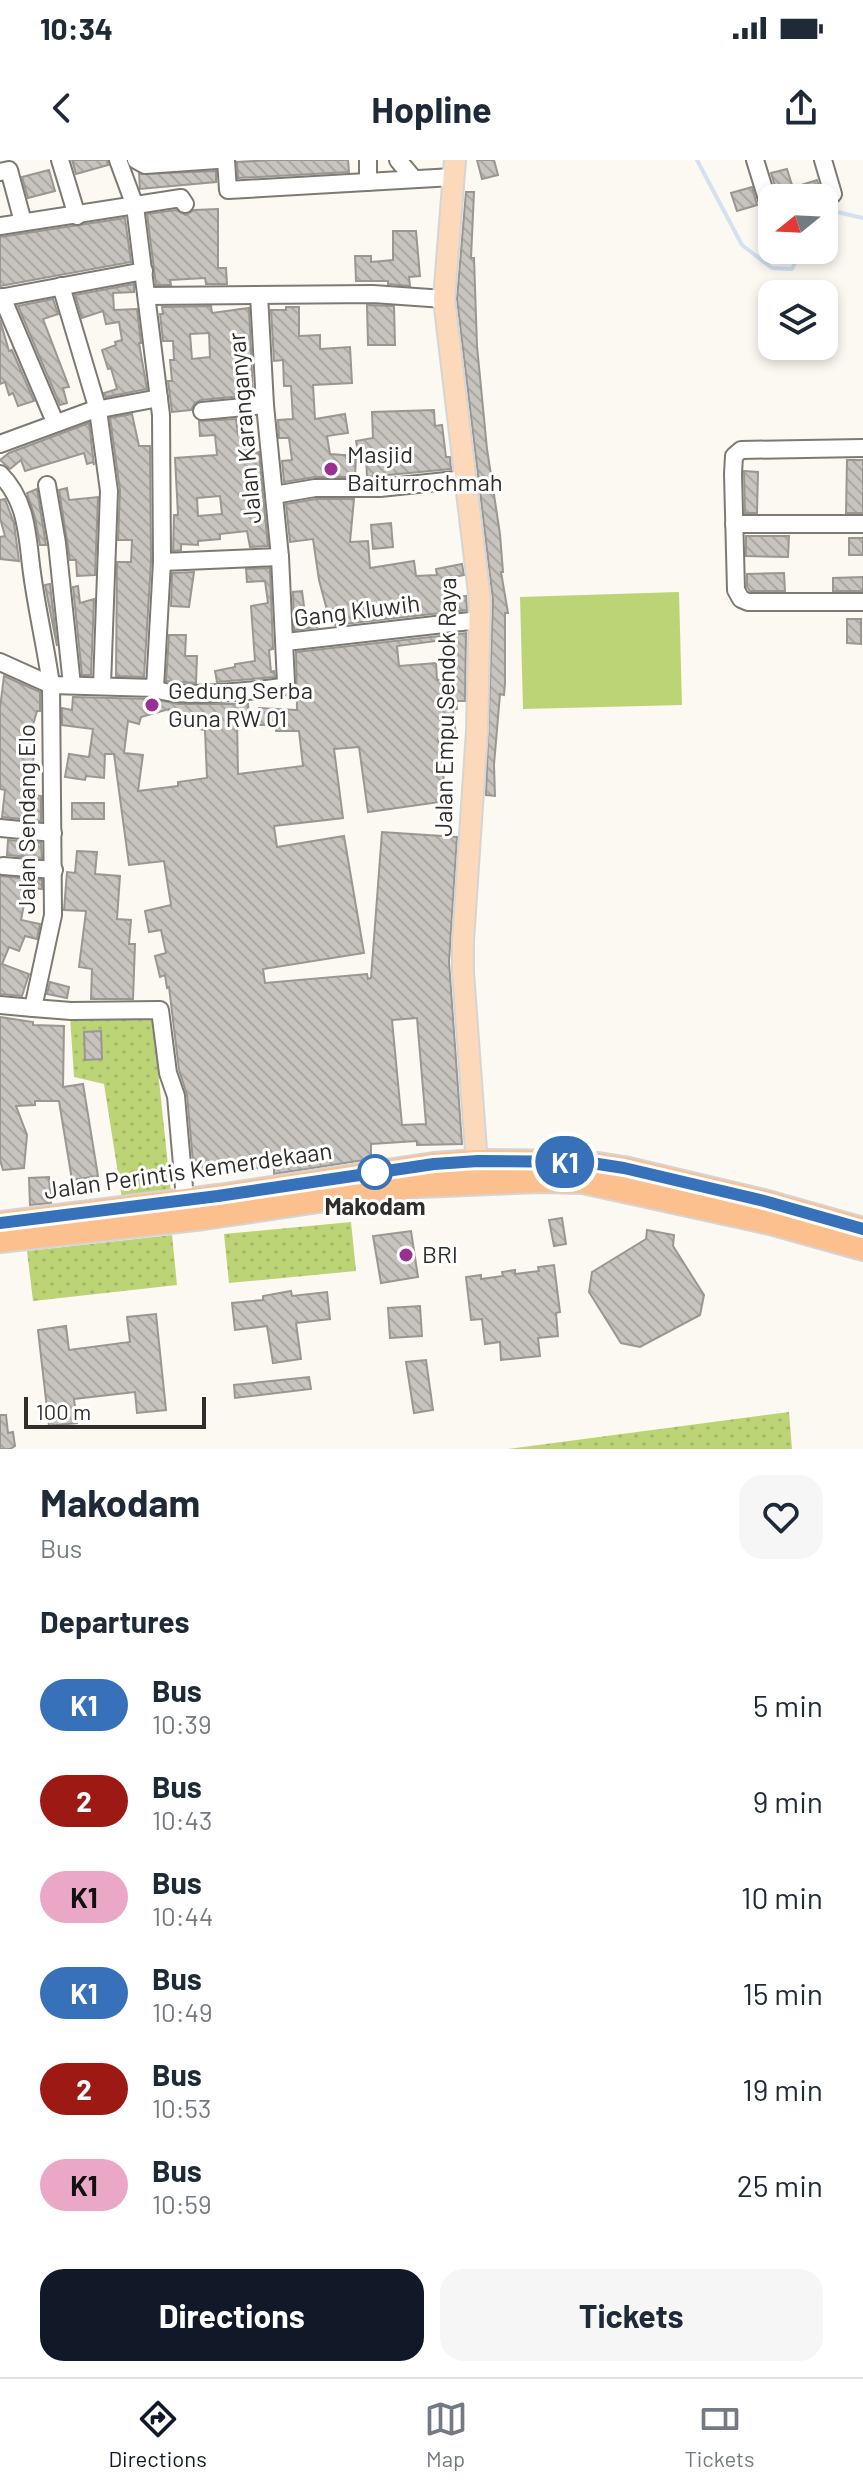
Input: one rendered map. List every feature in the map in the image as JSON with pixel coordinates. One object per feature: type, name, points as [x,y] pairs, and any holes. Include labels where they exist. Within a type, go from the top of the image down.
[{"type":"highway","name":"Jalan Perintis Kemerdekaan","points":[[0,1230],[204,1218],[377,1191],[478,1171],[585,1162],[624,1168],[764,1201],[863,1229]]},
{"type":"highway","name":"Jalan Perintis Kemerdekaan","points":[[0,1230],[185,1199],[434,1164],[583,1182],[770,1223],[863,1249]]},
{"type":"main road","name":"Jalan Empu Sendok Raya","points":[[454,168],[444,299],[480,601],[477,731],[463,956],[478,1171]]},
{"type":"street","points":[[60,160],[77,216]]},
{"type":"street","points":[[0,662],[51,685],[155,688],[162,562],[159,398],[135,206],[118,160]]},
{"type":"street","points":[[136,160],[145,165],[217,160]]},
{"type":"street","points":[[226,160],[228,190],[414,179],[454,168]]},
{"type":"street","points":[[368,160],[368,182]]},
{"type":"street","points":[[398,160],[414,179]]},
{"type":"street","points":[[755,160],[762,184]]},
{"type":"street","points":[[823,160],[830,184]]},
{"type":"street","points":[[6,167],[23,222]]},
{"type":"street","points":[[0,226],[181,198],[185,204]]},
{"type":"street","points":[[55,422],[1,298],[144,271]]},
{"type":"street","points":[[61,286],[98,410],[109,491],[102,685]]},
{"type":"street","name":"Jalan Karanganyar","points":[[147,296],[373,294],[444,299]]},
{"type":"street","name":"Jalan Karanganyar","points":[[259,295],[265,405],[286,642]]},
{"type":"street","points":[[0,444],[55,422],[159,398]]},
{"type":"street","points":[[202,411],[265,405]]},
{"type":"street","points":[[863,448],[741,450],[734,456],[733,474],[736,590],[741,599],[748,602],[863,602]]},
{"type":"street","points":[[0,474],[14,493],[27,527],[51,685]]},
{"type":"street","points":[[274,495],[315,488],[380,488],[465,479]]},
{"type":"street","points":[[47,485],[57,543],[72,685]]},
{"type":"street","points":[[734,524],[863,524]]},
{"type":"street","name":"Jalan Karanganyar","points":[[162,562],[280,557]]},
{"type":"street","name":"Gang Kluwih","points":[[155,688],[162,693],[192,693],[282,687],[286,683],[286,642],[479,620]]},
{"type":"street","name":"Jalan Sendang Elo","points":[[33,1008],[53,915],[51,685]]},
{"type":"street","points":[[0,828],[53,833]]},
{"type":"street","points":[[3,866],[54,870]]},
{"type":"street","points":[[0,1005],[71,1011],[160,1010],[168,1073],[176,1096],[185,1199]]},
{"type":"green space","points":[[679,592],[682,705],[523,709],[520,597]]},
{"type":"green space","points":[[152,1015],[171,1193],[122,1199],[104,1084],[74,1077],[70,1016]]},
{"type":"green space","points":[[351,1222],[356,1271],[229,1283],[224,1234]]},
{"type":"green space","points":[[172,1235],[177,1285],[33,1301],[27,1251]]},
{"type":"green space","points":[[789,1412],[792,1449],[508,1449]]},
{"type":"building","points":[[72,160],[107,160],[108,165],[76,174]]},
{"type":"building","points":[[348,160],[349,172],[238,178],[237,162]]},
{"type":"building","points":[[477,160],[494,160],[498,175],[482,179]]},
{"type":"building","points":[[787,169],[792,184],[774,184],[771,173]]},
{"type":"building","points":[[49,170],[55,191],[28,198],[22,177]]},
{"type":"building","points":[[216,171],[216,182],[140,189],[139,174]]},
{"type":"building","points":[[752,187],[757,205],[737,211],[731,193]]},
{"type":"building","points":[[466,192],[474,192],[471,258],[474,258],[477,346],[508,613],[505,613],[504,695],[500,694],[494,765],[495,796],[486,795],[493,600],[457,299]]},
{"type":"building","points":[[218,209],[218,268],[226,268],[227,284],[206,284],[205,278],[170,280],[171,285],[156,285],[147,214],[176,210],[186,215],[194,210]]},
{"type":"building","points":[[125,218],[131,262],[0,286],[0,237]]},
{"type":"building","points":[[393,231],[416,231],[420,276],[409,277],[410,286],[388,284],[388,281],[356,281],[355,256],[371,256],[371,262],[393,260]]},
{"type":"building","points":[[134,284],[134,292],[113,293],[114,310],[137,309],[147,389],[106,397],[104,393],[117,389],[102,350],[122,340],[119,322],[106,324],[103,311],[82,318],[75,295]]},
{"type":"building","points":[[53,299],[58,314],[43,319],[69,387],[63,388],[67,403],[60,405],[18,306]]},
{"type":"building","points":[[367,305],[394,306],[395,345],[368,345]]},
{"type":"building","points":[[211,306],[212,313],[249,308],[253,395],[201,400],[191,410],[172,412],[168,381],[172,381],[170,360],[174,360],[173,341],[163,341],[162,307]],"holes":[[[209,333],[210,357],[192,359],[190,334]]]},
{"type":"building","points":[[286,307],[299,307],[299,336],[320,335],[320,349],[350,347],[352,383],[313,385],[315,419],[345,414],[348,433],[327,436],[330,454],[356,456],[355,477],[315,477],[284,482],[282,461],[292,460],[289,438],[279,438],[278,420],[293,419],[291,386],[284,386],[283,360],[274,361],[271,310],[286,310]]},
{"type":"building","points":[[0,320],[9,351],[12,350],[34,401],[18,406],[13,393],[9,395],[5,382],[0,384]]},
{"type":"building","points":[[434,410],[435,426],[442,425],[446,457],[450,457],[451,469],[367,477],[366,457],[359,457],[356,441],[373,438],[372,412]]},
{"type":"building","points":[[132,414],[139,446],[150,446],[151,562],[144,677],[116,676],[117,562],[131,562],[132,540],[118,540],[120,490],[110,418]]},
{"type":"building","points":[[236,419],[238,435],[254,434],[256,453],[259,452],[268,546],[250,547],[247,531],[220,534],[220,539],[198,541],[198,545],[181,544],[181,550],[173,551],[174,515],[178,515],[175,458],[217,455],[215,435],[200,436],[199,421]],"holes":[[[220,496],[222,514],[198,516],[197,498]]]},
{"type":"building","points":[[89,423],[94,465],[93,462],[87,464],[84,453],[25,471],[21,460],[10,469],[0,460],[9,453]]},
{"type":"building","points":[[847,460],[863,460],[863,513],[846,513]]},
{"type":"building","points":[[744,471],[758,472],[757,513],[745,513]]},
{"type":"building","points":[[67,488],[69,500],[98,497],[95,575],[77,576],[76,560],[70,560],[59,490]]},
{"type":"building","points":[[37,489],[46,545],[40,545],[27,493]]},
{"type":"building","points":[[5,499],[14,523],[19,561],[0,559],[0,537],[5,536],[0,518],[0,500]]},
{"type":"building","points":[[316,499],[354,499],[350,542],[368,541],[370,568],[414,561],[416,576],[437,575],[436,569],[462,564],[464,575],[450,578],[453,598],[466,596],[467,610],[335,625],[333,609],[327,610],[319,580],[313,539],[290,542],[286,504]]},
{"type":"building","points":[[391,523],[393,547],[373,549],[371,525]]},
{"type":"building","points":[[746,536],[789,536],[788,557],[746,556]]},
{"type":"building","points":[[849,538],[863,538],[863,555],[849,555]]},
{"type":"building","points":[[270,568],[273,649],[269,650],[271,672],[274,671],[275,677],[217,682],[215,671],[255,661],[251,606],[268,603],[265,581],[247,582],[246,569]]},
{"type":"building","points":[[194,572],[189,607],[171,606],[172,573]]},
{"type":"building","points":[[784,573],[785,591],[750,591],[747,587],[747,574]]},
{"type":"building","points":[[863,577],[863,591],[833,591],[833,578]]},
{"type":"building","points":[[50,584],[57,646],[45,585]]},
{"type":"building","points":[[78,586],[80,603],[94,599],[91,675],[82,675],[73,587]]},
{"type":"building","points":[[302,591],[305,614],[315,613],[317,627],[294,630],[293,592]]},
{"type":"building","points":[[847,619],[861,619],[861,644],[847,643]]},
{"type":"building","points":[[466,633],[465,701],[456,701],[457,709],[453,709],[456,737],[438,739],[447,801],[368,812],[359,747],[334,749],[343,818],[274,826],[277,847],[344,836],[364,953],[263,969],[265,983],[367,974],[368,979],[371,978],[382,832],[457,837],[449,962],[462,1144],[417,1145],[417,1141],[371,1144],[371,1159],[274,1174],[274,1167],[194,1173],[187,1095],[179,1070],[169,987],[165,975],[160,977],[155,956],[166,953],[161,930],[149,932],[145,911],[171,905],[164,861],[129,865],[114,754],[105,754],[104,778],[86,776],[85,780],[65,777],[69,754],[89,757],[93,729],[62,725],[62,708],[72,710],[73,697],[153,699],[178,704],[248,704],[249,717],[237,719],[238,774],[303,766],[299,731],[276,731],[276,725],[259,725],[259,708],[297,710],[296,652]],"holes":[[[451,639],[452,645],[455,644],[455,678],[437,680],[436,663],[399,666],[397,646]],[[169,709],[168,724],[205,730],[207,778],[178,782],[178,786],[138,791],[143,755],[124,753],[128,721],[139,724],[141,717]],[[417,1018],[426,1124],[402,1125],[392,1020]]]},
{"type":"building","points":[[169,635],[186,635],[185,656],[197,656],[196,683],[166,681]]},
{"type":"building","points":[[4,676],[40,692],[40,711],[37,711],[30,735],[37,738],[29,784],[30,794],[41,796],[41,821],[2,817],[5,790],[0,789],[0,708]]},
{"type":"building","points":[[72,803],[104,803],[104,819],[72,819]]},
{"type":"building","points":[[8,840],[41,843],[42,858],[7,855]]},
{"type":"building","points":[[77,851],[97,852],[95,874],[120,876],[117,919],[131,920],[129,944],[135,944],[133,999],[91,999],[92,969],[79,967],[86,911],[64,910],[67,872],[75,873]]},
{"type":"building","points":[[0,876],[42,880],[42,889],[27,888],[21,920],[40,924],[37,939],[25,936],[19,951],[9,947],[2,964],[29,974],[22,996],[0,994]]},
{"type":"building","points":[[50,982],[69,987],[67,998],[47,994]]},
{"type":"building","points":[[0,1017],[33,1022],[33,1025],[64,1026],[63,1087],[83,1084],[98,1176],[72,1180],[59,1101],[35,1101],[35,1105],[16,1106],[27,1135],[24,1168],[3,1170],[0,1160]]},
{"type":"building","points":[[101,1031],[102,1059],[85,1060],[84,1032]]},
{"type":"building","points":[[49,1177],[51,1203],[30,1205],[29,1178]]},
{"type":"building","points":[[562,1218],[566,1244],[554,1246],[549,1220]]},
{"type":"building","points":[[647,1230],[674,1235],[673,1246],[704,1295],[700,1315],[640,1347],[621,1343],[589,1292],[592,1272],[646,1239]]},
{"type":"building","points":[[411,1231],[418,1277],[381,1283],[373,1236]]},
{"type":"building","points":[[554,1265],[560,1312],[556,1313],[558,1336],[538,1338],[540,1356],[501,1360],[500,1342],[485,1344],[482,1319],[471,1320],[466,1277],[481,1275],[481,1279],[503,1276],[502,1272],[539,1271],[538,1267]]},
{"type":"building","points":[[291,1291],[292,1296],[327,1292],[330,1319],[296,1323],[301,1359],[273,1363],[267,1326],[235,1330],[232,1303],[263,1300],[263,1296]]},
{"type":"building","points":[[420,1306],[422,1336],[390,1338],[388,1308]]},
{"type":"building","points":[[156,1314],[166,1410],[137,1413],[135,1392],[74,1399],[77,1423],[49,1426],[38,1330],[66,1326],[69,1350],[130,1342],[127,1317]]},
{"type":"building","points":[[426,1360],[433,1410],[414,1413],[406,1362]]},
{"type":"building","points":[[309,1377],[311,1389],[235,1398],[234,1385]]},
{"type":"building","points":[[0,1415],[6,1415],[8,1433],[13,1432],[15,1446],[10,1449],[0,1449]]},
{"type":"waterway","points":[[697,160],[742,245],[758,257]]},
{"type":"waterway","points":[[838,212],[863,218]]},
{"type":"waterway","points":[[767,264],[772,268],[792,269],[794,264]]},
{"type":"bus line","name":"K1","points":[[0,1223],[218,1196],[434,1164],[478,1161],[585,1162],[624,1168],[764,1201],[863,1229]]},
{"type":"place","name":"Masjid Baiturrochmah","points":[[331,469]]},
{"type":"place","name":"Gedung Serba Guna RW 01","points":[[152,705]]},
{"type":"place","name":"Makodam","points":[[375,1172]]},
{"type":"place","name":"BRI","points":[[406,1255]]}]
